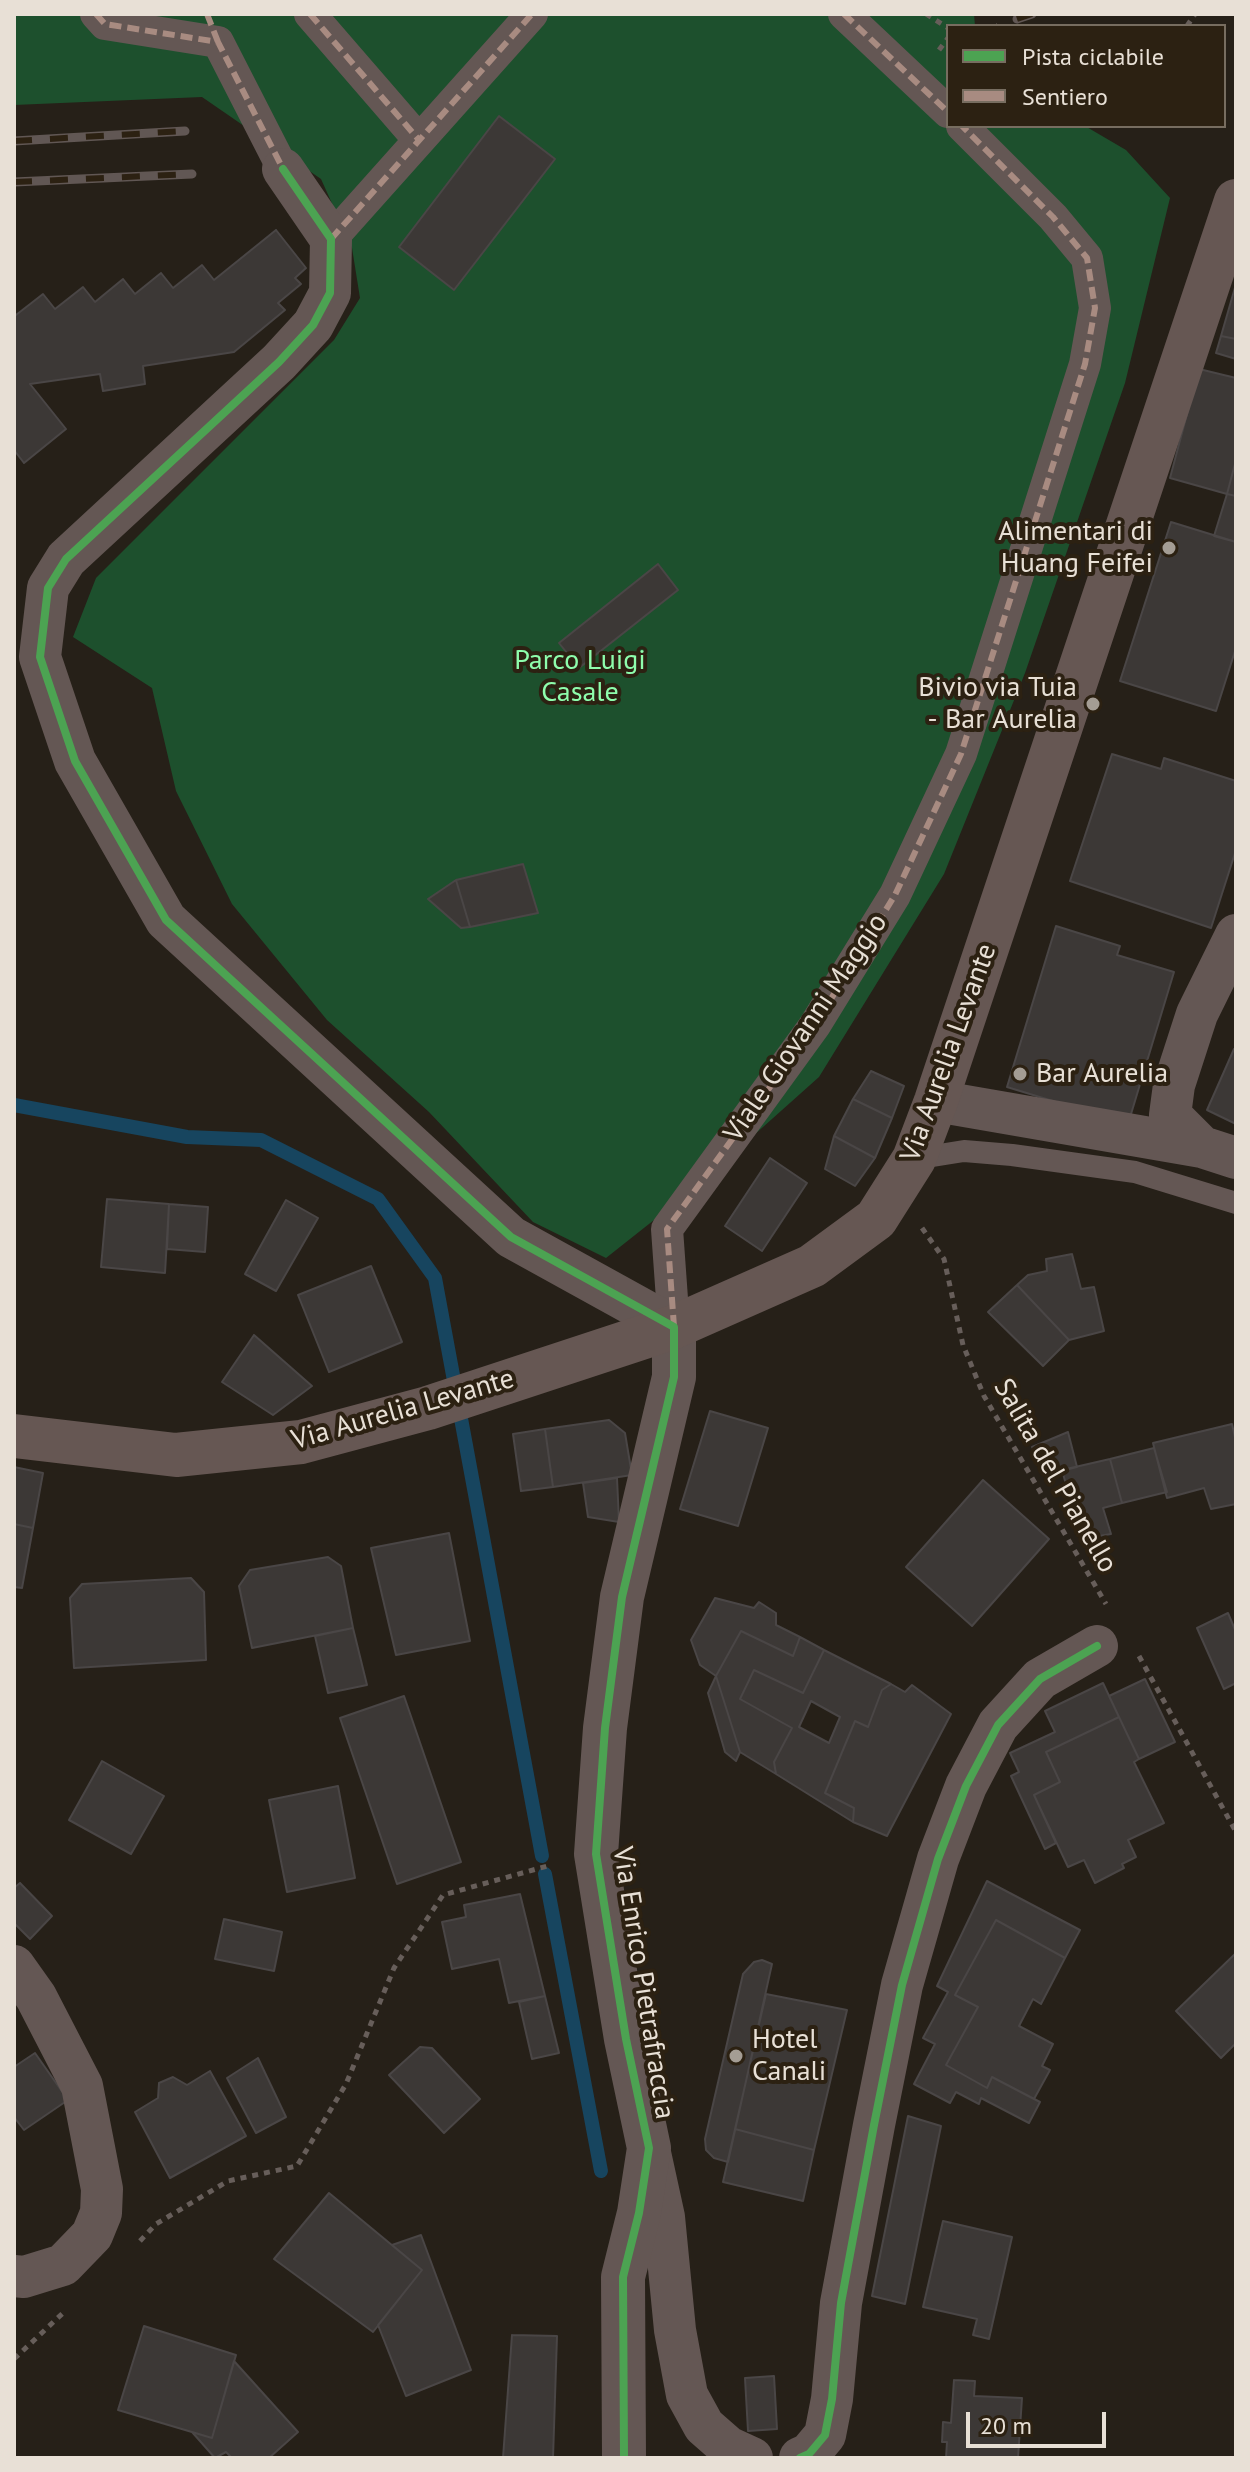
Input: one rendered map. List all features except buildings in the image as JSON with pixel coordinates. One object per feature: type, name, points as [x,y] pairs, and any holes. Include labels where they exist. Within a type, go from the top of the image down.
[{"type":"main road","name":"Via Aurelia Levante","points":[[14,1436],[176,1455],[301,1442],[428,1408],[674,1327],[812,1266],[876,1219],[914,1159],[936,1101],[1236,201]]},
{"type":"street","points":[[96,14],[105,24],[212,28],[283,169],[331,239],[330,293],[313,325],[279,362],[66,559],[48,588],[40,657],[75,761],[166,920],[511,1237],[674,1327]]},
{"type":"street","points":[[310,14],[419,140]]},
{"type":"street","points":[[331,239],[532,14]]},
{"type":"street","points":[[844,14],[946,110]]},
{"type":"street","name":"Viale Giovanni Maggio","points":[[674,1327],[667,1229],[815,1025],[895,895],[961,754],[1085,364],[1095,308],[1087,258],[1053,217],[964,128]]},
{"type":"street","points":[[1219,1153],[1170,1115],[1174,1085],[1197,1014],[1236,935]]},
{"type":"street","points":[[936,1101],[1219,1153]]},
{"type":"street","name":"Via Enrico Pietrafraccia","points":[[624,2458],[623,2277],[639,2213],[649,2148],[626,2039],[596,1854],[605,1728],[622,1597],[674,1377],[674,1327]]},
{"type":"street","points":[[800,2458],[809,2454],[825,2435],[832,2399],[841,2303],[877,2110],[902,1985],[938,1859],[966,1786],[998,1725],[1040,1679],[1113,1634]]},
{"type":"street","points":[[14,1966],[36,1997],[82,2086],[102,2189],[101,2213],[92,2235],[63,2265],[24,2277],[14,2276]]},
{"type":"street","points":[[649,2148],[664,2217],[675,2330],[687,2395],[704,2426],[728,2447],[752,2458]]},
{"type":"lane","points":[[914,1159],[964,1151],[1012,1155],[1135,1172],[1236,1203]]},
{"type":"path","points":[[926,14],[946,27]]},
{"type":"path","points":[[137,2244],[156,2224],[228,2181],[297,2166],[346,2084],[394,1968],[443,1895],[562,1861]]},
{"type":"path","points":[[14,2359],[72,2306]]},
{"type":"green space","name":"Parco Luigi Casale","points":[[14,14],[974,14],[975,24],[946,24],[946,128],[1088,128],[1126,150],[1170,198],[1125,383],[1025,673],[944,874],[819,1077],[697,1186],[606,1258],[533,1222],[429,1112],[327,1020],[232,904],[176,791],[152,688],[73,637],[96,578],[334,340],[360,298],[352,248],[321,179],[202,97],[14,105]]},
{"type":"waterway","points":[[14,1105],[187,1137],[261,1140],[378,1199],[435,1278],[542,1856]]},
{"type":"waterway","points":[[545,1874],[601,2171]]},
{"type":"railway","points":[[1017,19],[1032,14]]},
{"type":"railway","points":[[14,141],[185,131]]},
{"type":"railway","points":[[14,182],[192,174]]},
{"type":"marked path","points":[[96,14],[105,24],[218,42],[283,169]]},
{"type":"marked path","points":[[207,14],[218,42]]},
{"type":"marked path","points":[[310,14],[419,140]]},
{"type":"marked path","points":[[331,239],[532,14]]},
{"type":"marked path","points":[[844,14],[946,110]]},
{"type":"marked path","points":[[674,1327],[667,1229],[815,1025],[895,895],[961,754],[1085,364],[1095,308],[1087,258],[1053,217],[964,128]]},
{"type":"cycle path","points":[[283,169],[331,239],[330,293],[313,325],[279,362],[66,559],[48,588],[40,657],[75,761],[166,920],[511,1237],[674,1327],[674,1377],[622,1597],[605,1728],[596,1854],[626,2039],[649,2148],[639,2213],[623,2277],[624,2458]]},
{"type":"cycle path","points":[[800,2458],[809,2454],[825,2435],[832,2399],[841,2303],[874,2125],[902,1985],[938,1859],[966,1786],[998,1725],[1040,1679],[1097,1646]]},
{"type":"place","name":"Alimentari di Huang Feifei","points":[[1169,548]]},
{"type":"place","name":"Bivio via Tuia - Bar Aurelia","points":[[1093,704]]},
{"type":"place","name":"Bar Aurelia","points":[[1020,1074]]},
{"type":"place","name":"Hotel Canali","points":[[736,2056]]}]
